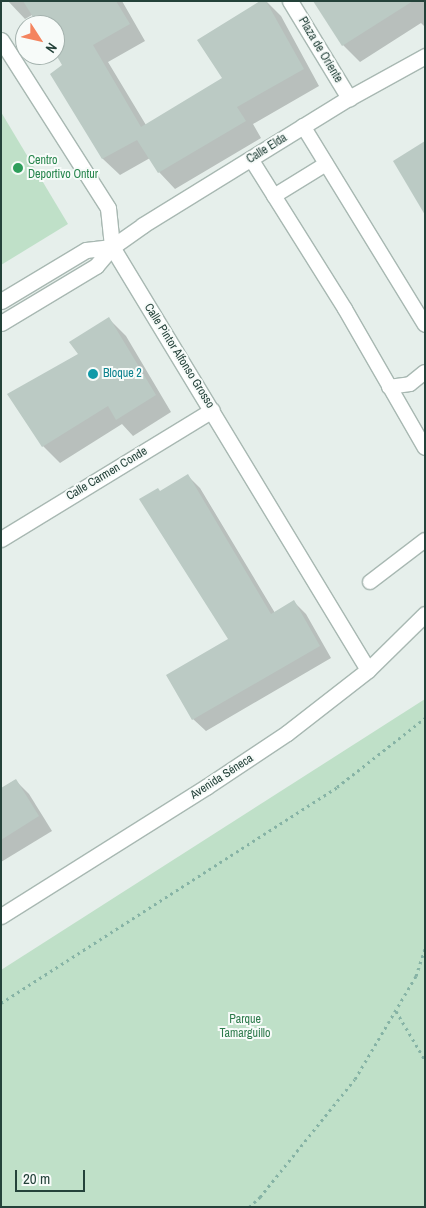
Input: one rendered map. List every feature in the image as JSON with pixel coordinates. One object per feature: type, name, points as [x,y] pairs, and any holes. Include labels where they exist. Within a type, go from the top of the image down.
[{"type":"street","name":"Plaza de Oriente","points":[[290,1],[349,98]]},
{"type":"street","name":"Calle Pintor Alfonso Grosso","points":[[1,40],[108,208],[112,247],[368,670]]},
{"type":"street","name":"Calle Elda","points":[[1,323],[96,266],[112,247],[251,159],[349,98],[425,56]]},
{"type":"street","name":"Calle Elda","points":[[1,301],[86,250],[112,247]]},
{"type":"street","name":"Calle Carmen Conde","points":[[1,539],[212,410]]},
{"type":"street","name":"Avenida Séneca","points":[[1,916],[279,739],[368,670],[425,614]]},
{"type":"lane","points":[[304,126],[425,325]]},
{"type":"lane","points":[[251,159],[425,448]]},
{"type":"lane","points":[[274,196],[326,164]]},
{"type":"lane","points":[[390,387],[410,384],[425,372]]},
{"type":"lane","points":[[370,582],[425,540]]},
{"type":"path","points":[[1,1003],[336,787],[425,718]]},
{"type":"path","points":[[249,1207],[260,1197],[355,1079],[416,976],[425,948]]},
{"type":"path","points":[[396,1010],[425,1060]]},
{"type":"green space","name":"Centro Deportivo Ontur","points":[[1,112],[68,224],[1,265]]},
{"type":"green space","name":"Parque Tamarguillo","points":[[425,699],[425,1207],[1,1207],[1,970]]},
{"type":"building","points":[[23,1],[116,1],[130,24],[93,45],[141,127],[222,78],[197,40],[260,1],[266,1],[304,69],[237,107],[246,121],[158,173],[137,140],[102,159],[50,74],[62,65],[65,65],[65,15],[32,15]]},
{"type":"building","points":[[313,1],[413,1],[342,46]]},
{"type":"building","points":[[425,141],[425,215],[393,161]]},
{"type":"building","name":"Bloque 2","points":[[109,317],[156,395],[116,420],[108,406],[42,447],[7,394],[78,354],[69,342]]},
{"type":"building","points":[[188,474],[271,614],[294,600],[320,646],[192,720],[166,675],[228,639],[139,499],[158,488],[160,491]]},
{"type":"building","points":[[16,779],[39,816],[1,840],[1,788]]},
{"type":"place","name":"Centro Deportivo Ontur","points":[[18,168]]},
{"type":"place","name":"Bloque 2","points":[[93,374]]}]
